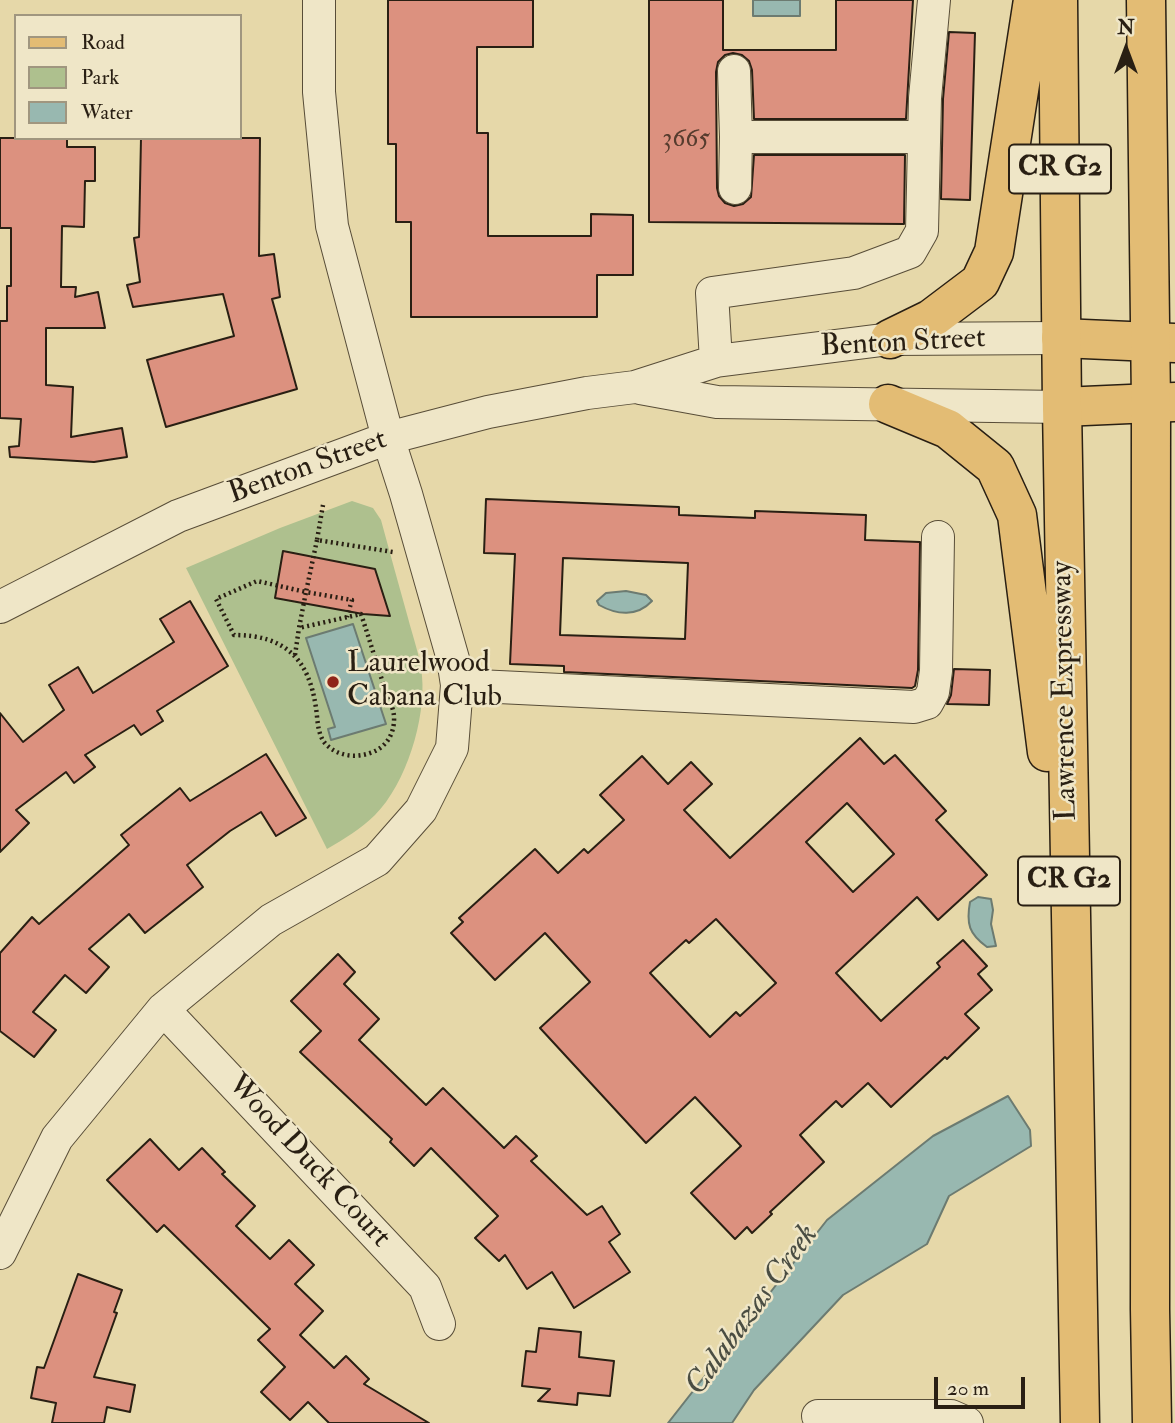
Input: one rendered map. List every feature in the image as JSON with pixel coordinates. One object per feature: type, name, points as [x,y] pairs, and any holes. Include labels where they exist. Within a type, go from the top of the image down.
[{"type":"main road","points":[[890,339],[931,319],[980,282],[994,252],[1033,0]]},
{"type":"main road","name":"Lawrence Expressway","points":[[1058,0],[1070,929],[1080,1423]]},
{"type":"main road","name":"CR G2","points":[[1146,0],[1163,343],[1152,952],[1163,1310],[1153,1423]]},
{"type":"main road","name":"Benton Street","points":[[1061,338],[1163,343]]},
{"type":"main road","name":"Benton Street","points":[[1062,407],[1163,402]]},
{"type":"main road","points":[[888,404],[948,429],[989,461],[995,467],[1017,515],[1070,929]]},
{"type":"main road","points":[[1152,952],[1175,828]]},
{"type":"street","points":[[0,1253],[57,1138],[163,1009],[271,920],[377,860],[421,810],[452,748],[457,685],[449,646],[388,438],[331,226],[319,92],[319,0]]},
{"type":"street","points":[[716,361],[712,293],[854,272],[910,252],[922,231],[925,98],[934,0]]},
{"type":"street","points":[[734,71],[735,188]]},
{"type":"street","points":[[736,137],[924,137]]},
{"type":"street","name":"Benton Street","points":[[1,604],[178,516],[388,438],[488,412],[587,393],[635,387],[716,361],[890,339],[1061,338]]},
{"type":"street","name":"Benton Street","points":[[635,387],[717,402],[1062,407]]},
{"type":"street","points":[[457,685],[914,707],[927,703],[933,692],[936,671],[938,537]]},
{"type":"street","name":"Wood Duck Court","points":[[163,1009],[425,1287],[439,1324]]},
{"type":"street","points":[[818,1416],[951,1416],[967,1423]]},
{"type":"path","points":[[295,654],[323,505]]},
{"type":"path","points":[[317,540],[394,552]]},
{"type":"path","points":[[299,628],[361,614],[394,715],[389,740],[383,748],[356,756],[339,754],[326,746],[319,732],[312,689],[295,654],[280,644],[265,639],[251,635],[234,635],[216,599],[257,581],[352,600],[347,617]]},
{"type":"green space","name":"Laurelwood Cabana Club","points":[[352,501],[373,508],[381,520],[418,654],[422,676],[421,712],[405,769],[386,802],[370,820],[327,849],[186,568]]},
{"type":"water","points":[[753,0],[800,0],[800,16],[753,16]]},
{"type":"water","points":[[626,591],[646,595],[652,601],[640,610],[627,613],[606,608],[597,601],[606,593]]},
{"type":"water","points":[[353,624],[386,724],[331,740],[328,729],[335,727],[306,638]]},
{"type":"water","points":[[978,897],[991,899],[991,924],[996,946],[987,947],[976,938],[970,928],[970,902]]},
{"type":"water","points":[[1008,1096],[1030,1130],[1031,1146],[949,1196],[927,1244],[843,1295],[754,1390],[732,1423],[668,1423],[827,1220],[933,1136]]},
{"type":"building","points":[[388,0],[533,0],[533,47],[477,47],[477,133],[488,133],[488,236],[591,236],[591,214],[633,215],[633,275],[597,275],[597,317],[411,317],[411,222],[396,222],[396,144],[388,144]]},
{"type":"building","points":[[649,0],[723,0],[723,50],[836,50],[836,0],[913,0],[906,119],[754,119],[752,70],[749,61],[742,55],[725,55],[718,62],[716,72],[717,188],[725,203],[734,206],[743,204],[751,197],[754,155],[905,155],[904,224],[649,222]]},
{"type":"building","points":[[949,32],[975,33],[970,200],[941,199],[943,99]]},
{"type":"building","points":[[0,138],[67,140],[67,147],[95,147],[95,181],[85,181],[84,227],[62,226],[61,287],[76,287],[75,297],[98,292],[105,328],[46,328],[46,385],[73,387],[71,437],[122,428],[127,457],[94,462],[10,457],[9,447],[19,446],[21,419],[0,418],[0,321],[7,321],[7,286],[11,286],[11,228],[0,228]]},
{"type":"building","points":[[260,138],[259,256],[274,254],[280,297],[272,299],[297,389],[166,427],[147,360],[234,336],[223,294],[133,307],[127,285],[140,282],[134,238],[139,237],[141,140]]},
{"type":"building","points":[[486,499],[679,507],[679,515],[755,518],[755,511],[866,515],[865,540],[920,542],[918,670],[915,686],[912,688],[564,672],[564,666],[510,664],[515,554],[484,553]],"holes":[[[563,558],[688,563],[685,639],[560,635]]]},
{"type":"building","points":[[283,551],[375,569],[390,616],[363,614],[275,598]]},
{"type":"building","points":[[190,601],[228,666],[157,711],[163,721],[141,735],[134,725],[85,755],[95,767],[74,783],[66,772],[16,810],[29,823],[0,852],[0,713],[23,742],[64,710],[49,685],[78,667],[93,693],[174,642],[160,619]]},
{"type":"building","points":[[954,669],[990,670],[989,705],[947,704],[951,695]]},
{"type":"building","points":[[860,738],[884,764],[895,755],[946,811],[936,820],[987,875],[938,920],[917,897],[836,973],[881,1021],[940,967],[937,963],[963,940],[987,966],[978,974],[992,990],[965,1014],[979,1028],[891,1107],[868,1083],[842,1107],[836,1101],[800,1135],[824,1162],[770,1212],[772,1214],[752,1233],[747,1227],[735,1239],[691,1193],[741,1146],[695,1097],[646,1143],[540,1028],[590,982],[545,933],[495,980],[451,933],[463,922],[459,918],[535,849],[558,873],[584,849],[588,853],[624,820],[600,795],[642,756],[668,784],[691,762],[712,784],[684,810],[730,858]],"holes":[[[847,803],[894,854],[853,892],[806,842]],[[716,919],[776,983],[740,1016],[736,1012],[710,1037],[650,973],[686,940],[689,943]]]},
{"type":"building","points":[[266,754],[306,818],[276,836],[261,812],[230,831],[187,865],[203,887],[145,933],[129,914],[89,949],[109,967],[86,993],[65,975],[33,1012],[56,1030],[34,1057],[0,1031],[0,953],[32,917],[39,924],[129,845],[121,835],[180,788],[190,801]]},
{"type":"building","points":[[338,954],[355,972],[344,984],[379,1019],[359,1040],[426,1105],[443,1088],[504,1148],[516,1136],[537,1156],[531,1161],[587,1215],[602,1206],[620,1234],[609,1242],[630,1272],[574,1308],[552,1272],[527,1289],[505,1255],[499,1261],[475,1238],[498,1216],[431,1148],[414,1166],[390,1142],[392,1139],[300,1052],[321,1031],[291,1001]]},
{"type":"building","points":[[150,1139],[179,1170],[202,1148],[225,1172],[222,1174],[255,1206],[236,1226],[270,1259],[289,1240],[314,1265],[295,1284],[323,1311],[300,1335],[334,1368],[346,1356],[369,1379],[364,1384],[429,1423],[329,1423],[308,1402],[290,1420],[261,1392],[285,1367],[258,1340],[270,1329],[164,1225],[157,1232],[107,1180]]},
{"type":"building","points":[[78,1274],[122,1290],[114,1312],[117,1313],[94,1377],[135,1385],[130,1412],[107,1407],[104,1423],[52,1423],[56,1403],[31,1398],[37,1367],[44,1368]]},
{"type":"building","points":[[539,1328],[581,1332],[579,1357],[614,1361],[610,1396],[578,1393],[577,1405],[538,1401],[550,1389],[522,1386],[526,1351],[536,1352]]},
{"type":"place","name":"Laurelwood Cabana Club","points":[[333,682]]},
{"type":"water label","name":"Calabazas Creek","points":[[753,1311]]}]
